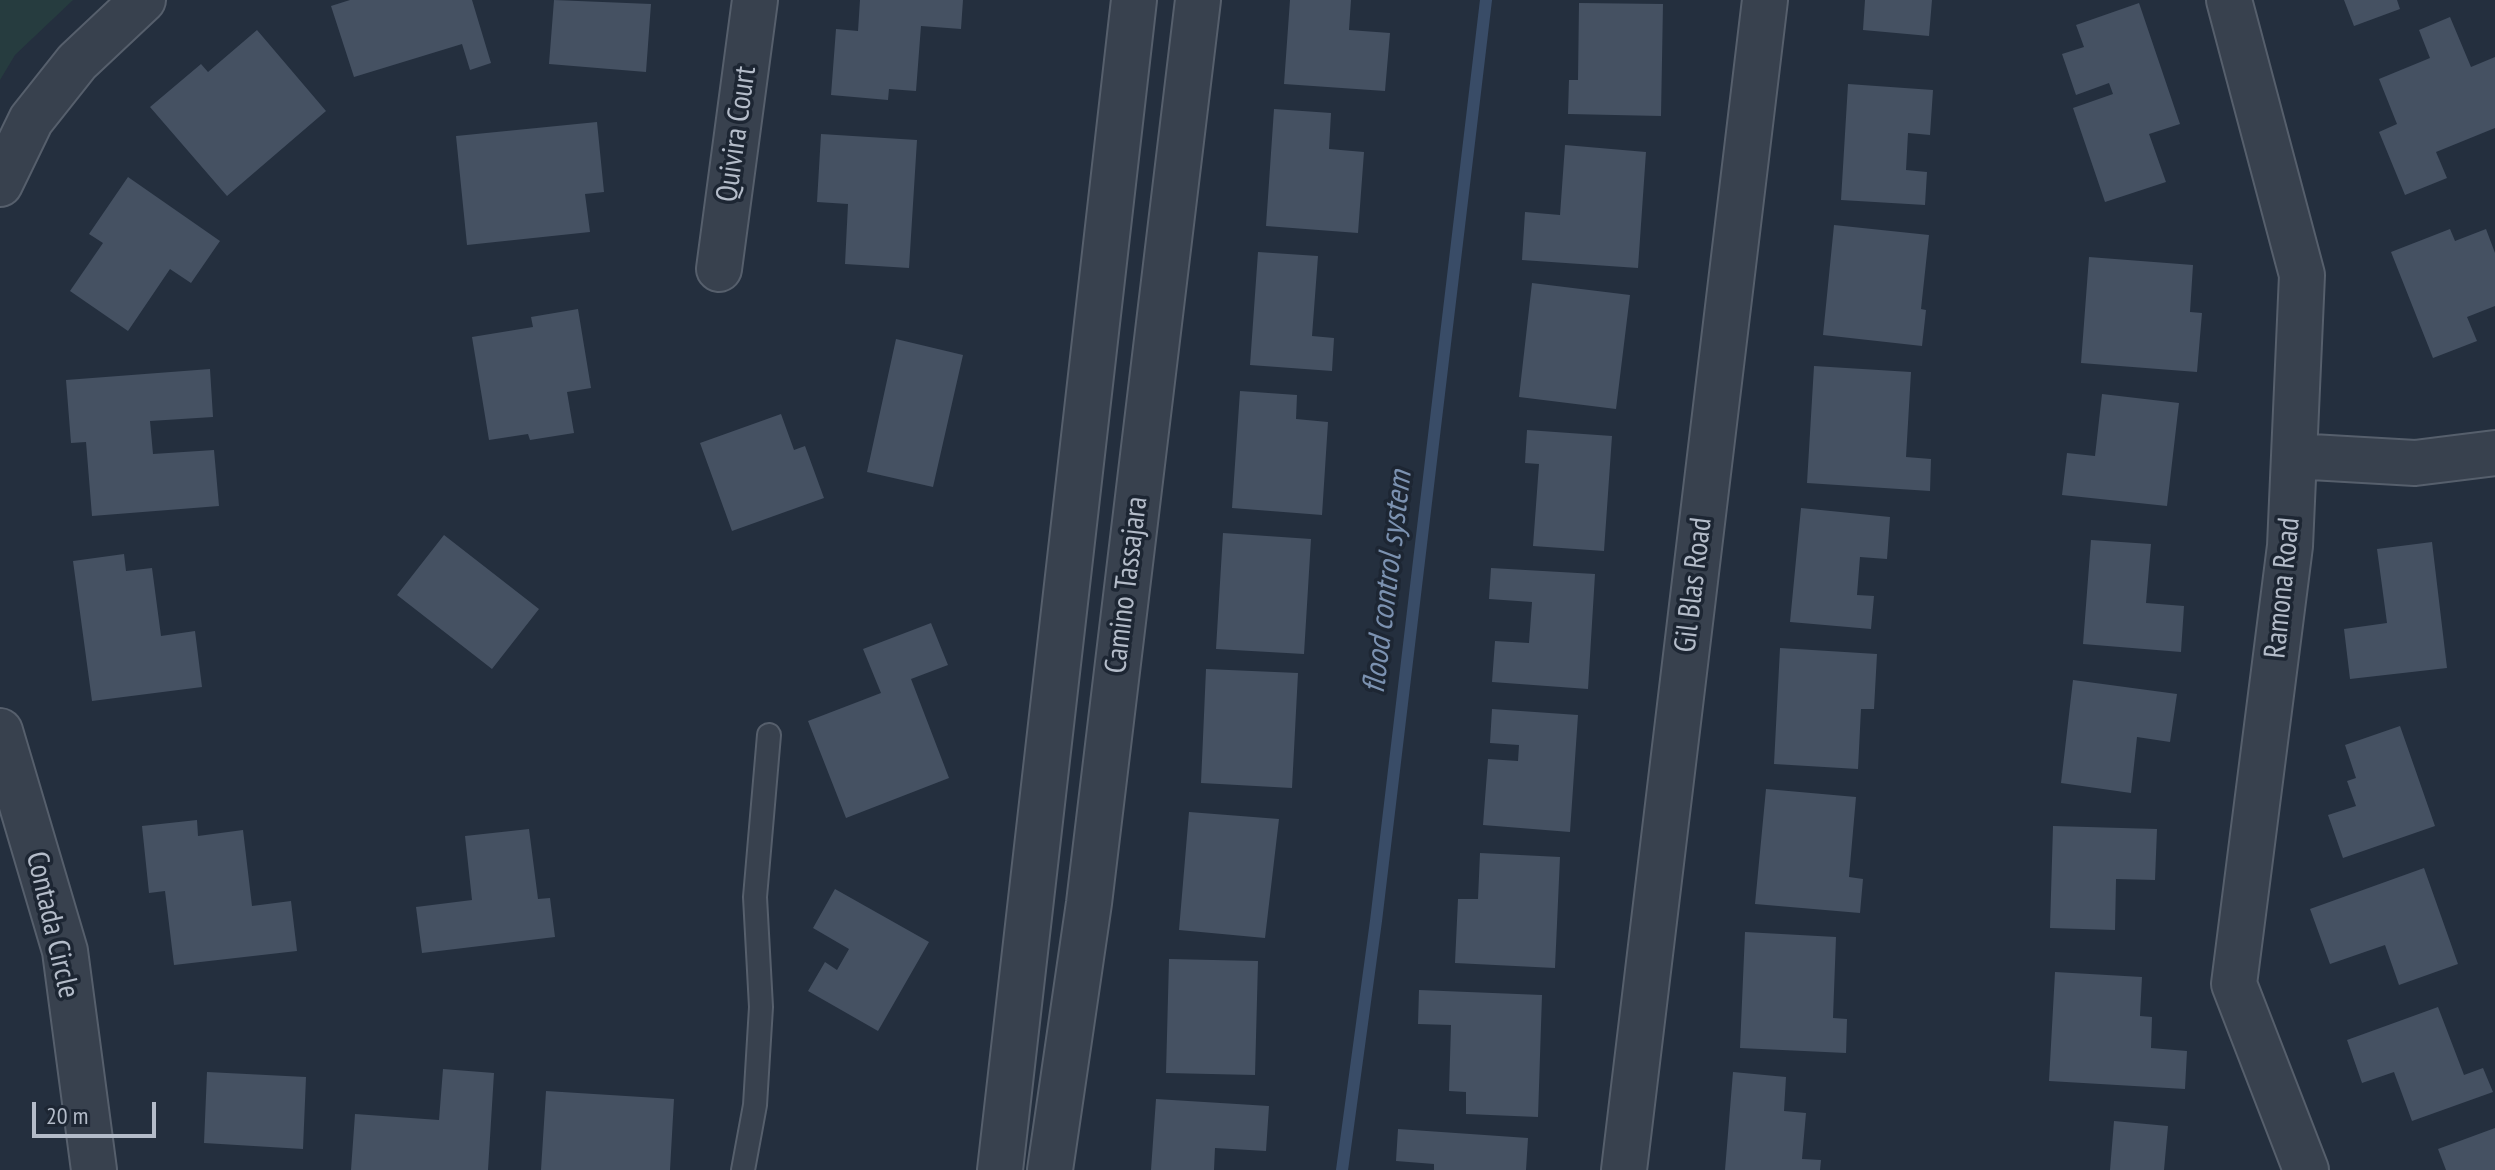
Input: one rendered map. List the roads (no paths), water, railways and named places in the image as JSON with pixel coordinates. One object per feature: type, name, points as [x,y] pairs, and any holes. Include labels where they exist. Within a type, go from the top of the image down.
[{"type":"street","points":[[0,184],[31,120],[77,62],[143,0]]},
{"type":"street","name":"Quivira Court","points":[[719,269],[755,0]]},
{"type":"street","name":"Camino Tassajara","points":[[1000,1170],[1134,0]]},
{"type":"street","name":"Camino Tassajara","points":[[1050,1170],[1089,903],[1198,0]]},
{"type":"street","name":"Gil Blas Road","points":[[1624,1170],[1765,0]]},
{"type":"street","name":"Ramona Road","points":[[2229,0],[2302,275],[2290,546],[2234,984],[2306,1170]]},
{"type":"street","points":[[2294,456],[2415,463],[2495,453]]},
{"type":"street","name":"Contada Circle","points":[[0,731],[65,951],[94,1170]]},
{"type":"lane","points":[[743,1170],[755,1105],[761,1007],[755,897],[769,735]]},
{"type":"waterway","name":"flood control system","points":[[1342,1170],[1376,921],[1486,0]]}]
